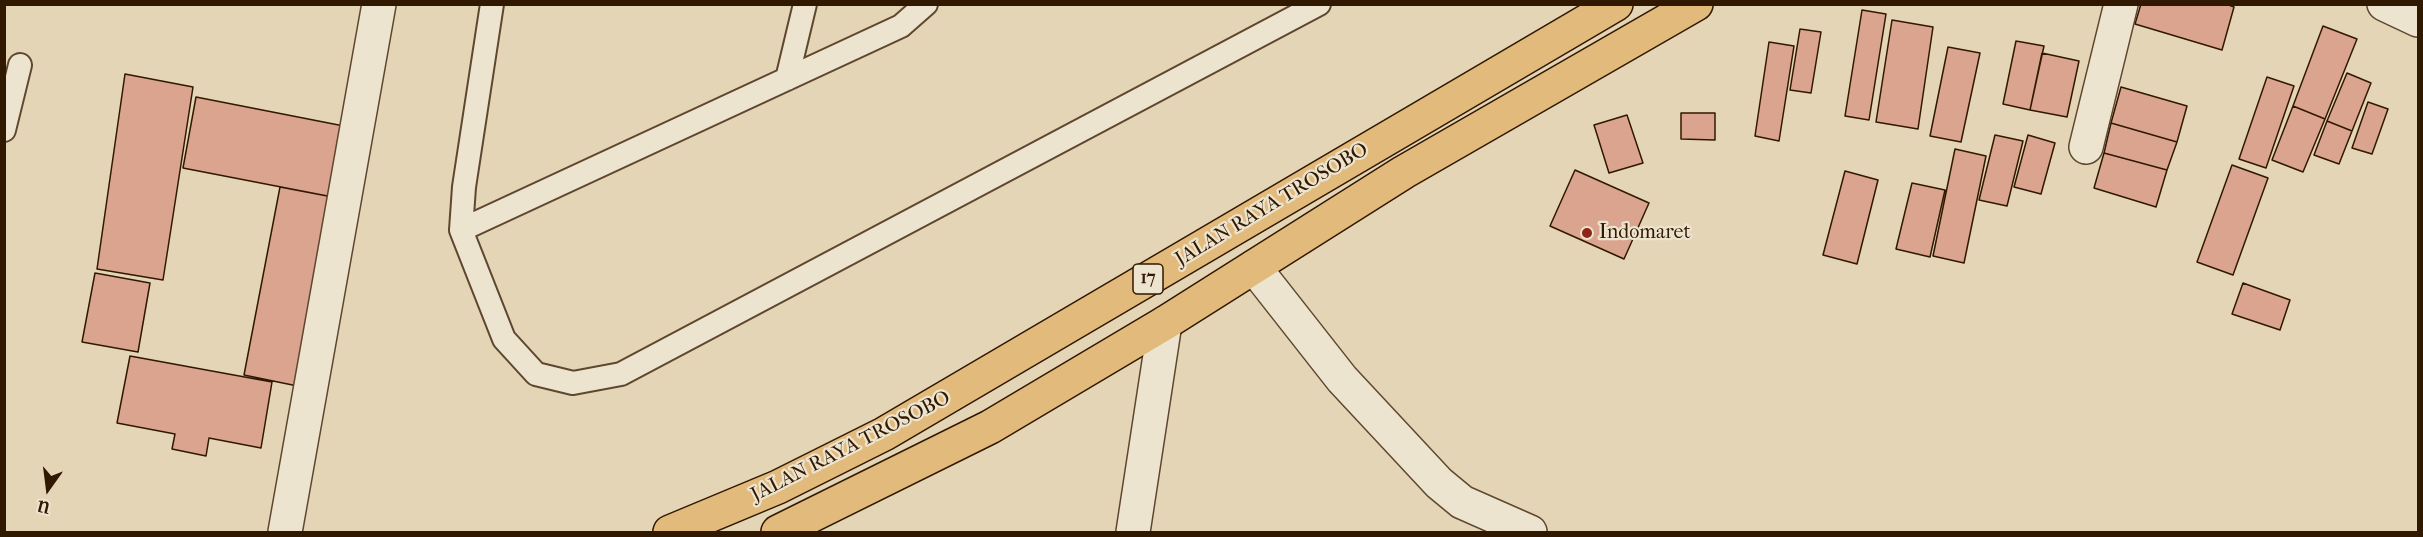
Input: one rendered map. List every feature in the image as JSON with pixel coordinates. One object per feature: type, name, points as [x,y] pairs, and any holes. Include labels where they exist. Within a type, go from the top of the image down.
[{"type":"highway","name":"JALAN RAYA TROSOBO","points":[[670,532],[778,487],[884,434],[1616,4]]},
{"type":"highway","name":"JALAN RAYA TROSOBO","points":[[778,532],[990,427],[1165,323],[1404,172],[1696,4]]},
{"type":"street","points":[[285,532],[379,4]]},
{"type":"street","points":[[2086,147],[2121,4]]},
{"type":"street","points":[[2384,4],[2418,20]]},
{"type":"street","points":[[1254,267],[1342,379],[1440,483],[1462,502],[1530,532]]},
{"type":"street","points":[[1133,532],[1165,323]]},
{"type":"lane","points":[[492,4],[464,187],[461,230],[504,339],[536,374],[573,383],[621,374],[1319,4]]},
{"type":"lane","points":[[787,79],[805,4]]},
{"type":"lane","points":[[461,230],[901,26],[926,4]]},
{"type":"lane","points":[[4,130],[20,65]]},
{"type":"building","points":[[2141,4],[2226,4],[2234,7],[2222,50],[2135,24]]},
{"type":"building","points":[[1862,10],[1886,14],[1869,120],[1845,116]]},
{"type":"building","points":[[1892,20],[1933,27],[1918,129],[1876,122]]},
{"type":"building","points":[[2323,26],[2357,39],[2325,119],[2293,106]]},
{"type":"building","points":[[1800,29],[1821,32],[1811,93],[1790,90]]},
{"type":"building","points":[[2016,41],[2044,46],[2030,110],[2003,104]]},
{"type":"building","points":[[1769,42],[1794,46],[1779,141],[1755,136]]},
{"type":"building","points":[[1948,47],[1980,53],[1961,142],[1930,136]]},
{"type":"building","points":[[2042,53],[2079,61],[2067,117],[2030,110]]},
{"type":"building","points":[[2347,73],[2371,83],[2352,131],[2327,121]]},
{"type":"building","points":[[125,74],[193,87],[163,280],[97,269]]},
{"type":"building","points":[[2267,77],[2294,86],[2266,168],[2239,159]]},
{"type":"building","points":[[2121,87],[2187,106],[2177,142],[2111,123]]},
{"type":"building","points":[[196,97],[354,128],[343,199],[183,168]]},
{"type":"building","points":[[2368,102],[2388,109],[2372,154],[2352,148]]},
{"type":"building","points":[[2293,106],[2325,119],[2303,172],[2272,160]]},
{"type":"building","points":[[1681,113],[1715,113],[1715,140],[1681,139]]},
{"type":"building","points":[[1627,115],[1643,163],[1609,173],[1594,125]]},
{"type":"building","points":[[2327,121],[2352,131],[2339,164],[2314,155]]},
{"type":"building","points":[[2111,123],[2177,142],[2167,170],[2104,153]]},
{"type":"building","points":[[1995,135],[2023,141],[2007,206],[1979,200]]},
{"type":"building","points":[[2028,135],[2055,143],[2041,194],[2014,187]]},
{"type":"building","points":[[1955,149],[1986,156],[1964,263],[1933,256]]},
{"type":"building","points":[[2104,153],[2167,170],[2156,207],[2094,188]]},
{"type":"building","points":[[2232,165],[2268,178],[2233,275],[2197,262]]},
{"type":"building","points":[[1575,170],[1649,203],[1624,259],[1550,226]]},
{"type":"building","points":[[1845,171],[1878,180],[1857,264],[1823,255]]},
{"type":"building","points":[[1912,183],[1945,190],[1930,257],[1896,249]]},
{"type":"building","points":[[280,187],[343,199],[307,388],[244,375]]},
{"type":"building","points":[[95,273],[150,283],[138,352],[82,342]]},
{"type":"building","points":[[2243,283],[2290,300],[2280,330],[2232,314]]},
{"type":"building","points":[[130,356],[272,382],[261,448],[209,438],[206,456],[172,449],[175,434],[117,423]]},
{"type":"place","name":"Indomaret","points":[[1587,233]]}]
